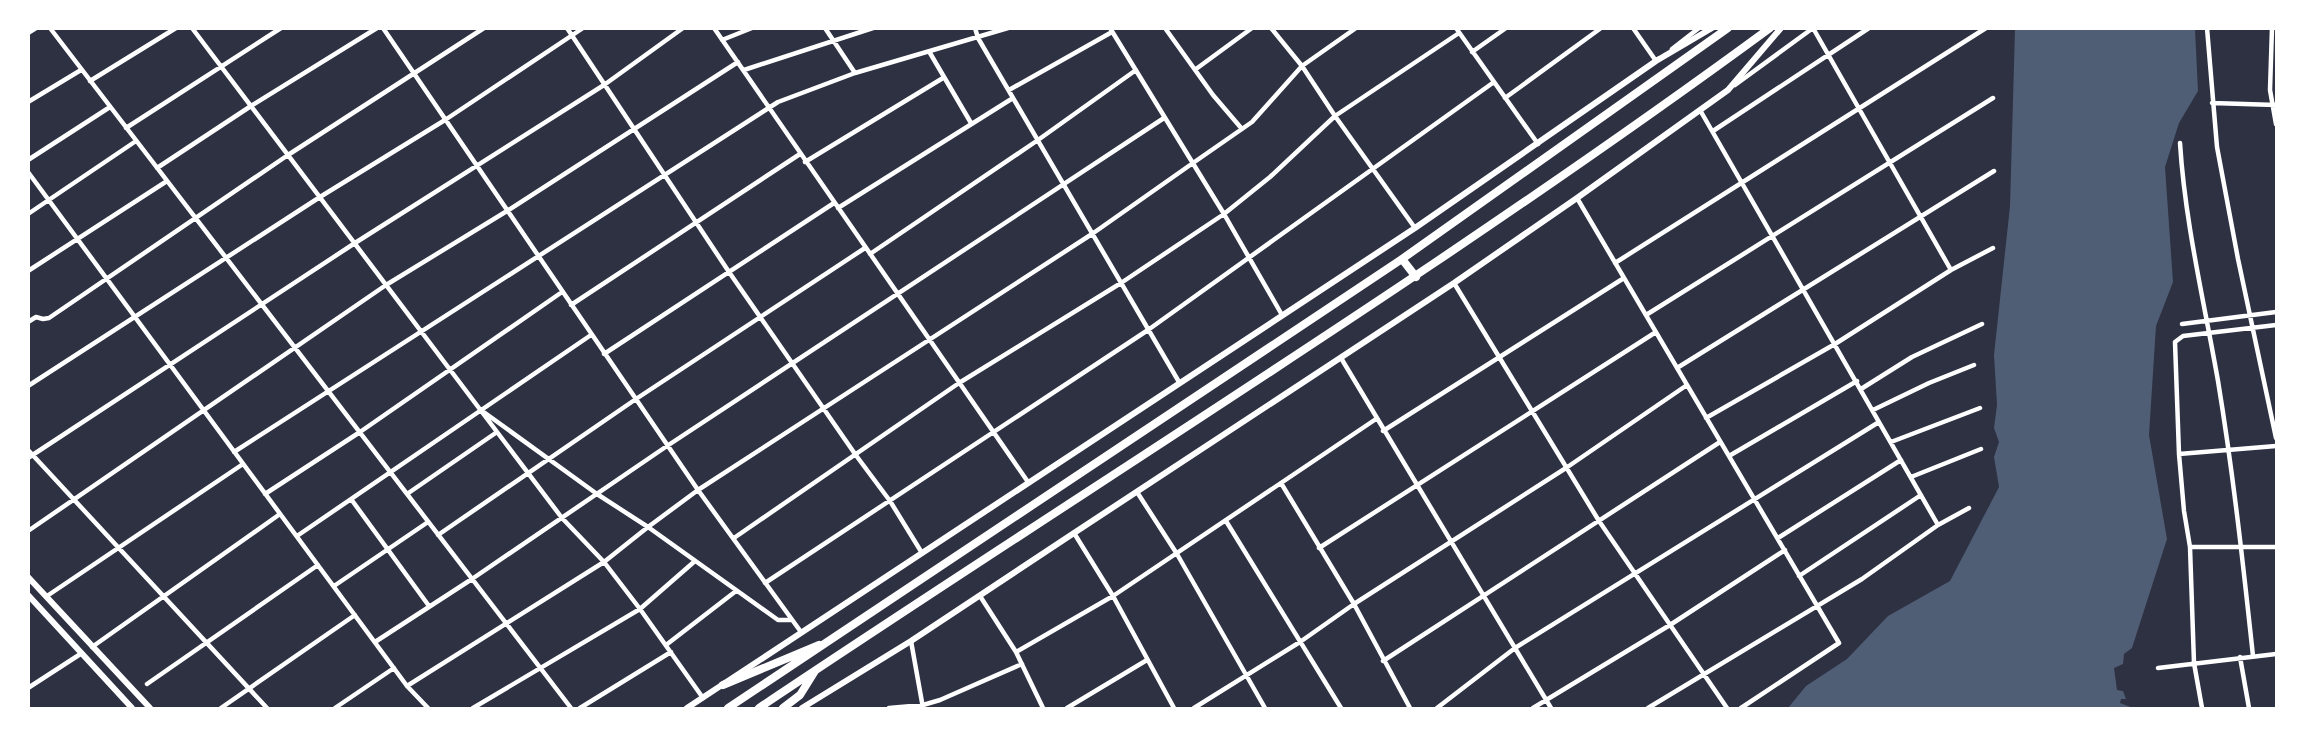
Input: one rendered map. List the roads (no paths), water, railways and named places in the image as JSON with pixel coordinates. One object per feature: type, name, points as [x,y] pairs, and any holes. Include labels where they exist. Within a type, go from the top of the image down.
[{"type":"highway","points":[[728,708],[840,636],[1402,259],[1728,28]]},
{"type":"highway","points":[[759,708],[1416,277],[1692,86],[1770,28]]},
{"type":"highway","points":[[1402,259],[1416,277]]},
{"type":"highway","points":[[723,685],[840,636]]},
{"type":"highway","points":[[783,708],[800,694],[815,671]]},
{"type":"street","points":[[28,33],[36,28]]},
{"type":"street","points":[[50,28],[571,708]]},
{"type":"street","points":[[90,81],[176,28]]},
{"type":"street","points":[[192,28],[562,518],[604,562],[640,609],[703,698]]},
{"type":"street","points":[[126,128],[281,28]]},
{"type":"street","points":[[157,168],[251,106],[377,28]]},
{"type":"street","points":[[383,28],[667,446],[801,632]]},
{"type":"street","points":[[28,322],[36,317],[46,319],[288,155],[484,28]]},
{"type":"street","points":[[567,28],[729,272],[890,501],[922,553]]},
{"type":"street","points":[[28,386],[320,197],[445,120],[583,28]]},
{"type":"street","points":[[267,708],[30,454],[604,85],[683,28]]},
{"type":"street","points":[[714,28],[1028,482]]},
{"type":"street","points":[[722,40],[752,28]]},
{"type":"street","points":[[825,28],[855,73]]},
{"type":"street","points":[[744,70],[873,28]]},
{"type":"street","points":[[975,28],[978,38],[1179,382]]},
{"type":"street","points":[[234,452],[539,258],[778,102],[855,73],[930,53],[1008,28]]},
{"type":"street","points":[[1165,28],[1213,95],[1242,129]]},
{"type":"street","points":[[1196,69],[1252,28]]},
{"type":"street","points":[[1271,28],[1302,66],[1335,117],[1415,228]]},
{"type":"street","points":[[407,686],[604,562],[648,526],[698,490],[1092,234],[1252,122],[1302,66],[1356,28]]},
{"type":"street","points":[[1472,52],[1506,28]]},
{"type":"street","points":[[1505,98],[1601,28]]},
{"type":"street","points":[[1633,28],[1656,61]]},
{"type":"street","points":[[687,708],[1415,228],[1656,61],[1699,28]]},
{"type":"street","points":[[1656,61],[1712,28]]},
{"type":"street","points":[[1728,90],[1780,28]]},
{"type":"street","points":[[802,708],[911,641],[1454,283],[1701,110],[1813,28],[1951,270]]},
{"type":"street","points":[[1713,131],[1869,28]]},
{"type":"street","points":[[1615,263],[1986,28]]},
{"type":"street","points":[[2207,28],[2212,103],[2221,166],[2252,328],[2277,438]]},
{"type":"street","points":[[2272,28],[2270,90],[2277,124]]},
{"type":"street","points":[[1009,90],[1111,30],[1224,214],[1282,315]]},
{"type":"street","points":[[734,538],[959,383],[1121,283],[1224,214],[1270,177],[1335,117],[1458,31],[1538,144]]},
{"type":"street","points":[[930,53],[971,123]]},
{"type":"street","points":[[28,531],[386,285],[507,211],[738,62]]},
{"type":"street","points":[[28,102],[81,70]]},
{"type":"street","points":[[870,254],[1038,140],[1136,70]]},
{"type":"street","points":[[805,162],[943,78]]},
{"type":"street","points":[[765,583],[1148,330],[1494,82]]},
{"type":"street","points":[[838,208],[1013,98]]},
{"type":"street","points":[[1646,315],[1993,98]]},
{"type":"street","points":[[2212,103],[2274,105]]},
{"type":"street","points":[[28,160],[110,107]]},
{"type":"street","points":[[1701,110],[1938,525]]},
{"type":"street","points":[[375,642],[1164,118]]},
{"type":"street","points":[[28,214],[136,141]]},
{"type":"street","points":[[2180,143],[2189,229],[2230,451],[2253,656]]},
{"type":"street","points":[[571,305],[800,154]]},
{"type":"street","points":[[1677,368],[1994,171]]},
{"type":"street","points":[[28,172],[407,686],[428,708]]},
{"type":"street","points":[[28,271],[166,181]]},
{"type":"street","points":[[1577,198],[1839,643],[1741,708]]},
{"type":"street","points":[[604,354],[834,203]]},
{"type":"street","points":[[438,535],[636,399],[865,248]]},
{"type":"street","points":[[1706,418],[1835,344],[1951,270],[1993,248]]},
{"type":"street","points":[[1383,431],[1624,278]]},
{"type":"street","points":[[1454,283],[1599,521],[1727,708]]},
{"type":"street","points":[[265,494],[360,432],[562,292]]},
{"type":"street","points":[[2182,324],[2277,312]]},
{"type":"street","points":[[1861,389],[1912,357],[1982,324]]},
{"type":"street","points":[[2202,708],[2194,663],[2190,547],[2179,454],[2175,346],[2180,338],[2277,325]]},
{"type":"street","points":[[1319,548],[1656,332]]},
{"type":"street","points":[[297,536],[591,335]]},
{"type":"street","points":[[1341,358],[1551,708]]},
{"type":"street","points":[[1873,410],[1929,383],[1974,365]]},
{"type":"street","points":[[1729,456],[1857,381]]},
{"type":"street","points":[[1194,708],[1246,677],[1354,604],[1566,468],[1687,385]]},
{"type":"street","points":[[1891,442],[1980,408]]},
{"type":"street","points":[[480,409],[597,495],[648,526],[778,620],[792,620]]},
{"type":"street","points":[[1016,652],[1113,596],[1376,419]]},
{"type":"street","points":[[1437,708],[1515,648],[1879,422]]},
{"type":"street","points":[[407,494],[497,432]]},
{"type":"street","points":[[1383,661],[1720,442]]},
{"type":"street","points":[[2179,454],[2277,446]]},
{"type":"street","points":[[1911,477],[1981,449]]},
{"type":"street","points":[[1778,538],[1901,460]]},
{"type":"street","points":[[47,596],[243,464]]},
{"type":"street","points":[[1281,483],[1354,604],[1410,708]]},
{"type":"street","points":[[1137,492],[1177,554],[1265,708]]},
{"type":"street","points":[[1799,576],[1921,495]]},
{"type":"street","points":[[351,499],[429,606]]},
{"type":"street","points":[[1648,708],[1862,579],[1938,525],[1969,508]]},
{"type":"street","points":[[92,646],[165,597],[280,514]]},
{"type":"street","points":[[1226,521],[1341,708]]},
{"type":"street","points":[[333,586],[428,522]]},
{"type":"street","points":[[1074,533],[1113,596],[1174,708]]},
{"type":"street","points":[[2190,547],[2277,548]]},
{"type":"street","points":[[1533,708],[1670,625],[1785,550]]},
{"type":"street","points":[[473,708],[640,609],[695,561]]},
{"type":"street","points":[[147,684],[318,565]]},
{"type":"street","points":[[28,576],[150,708]]},
{"type":"street","points":[[666,645],[736,591]]},
{"type":"street","points":[[28,595],[132,708]]},
{"type":"street","points":[[980,596],[1016,652],[1043,708]]},
{"type":"street","points":[[221,708],[355,615]]},
{"type":"street","points":[[911,641],[923,707]]},
{"type":"street","points":[[580,708],[670,652]]},
{"type":"street","points":[[28,688],[82,653]]},
{"type":"street","points":[[2158,668],[2277,654]]},
{"type":"street","points":[[2240,657],[2249,708]]},
{"type":"street","points":[[1067,708],[1148,660]]},
{"type":"street","points":[[889,708],[923,707],[1022,664]]},
{"type":"street","points":[[335,708],[394,668]]},
{"type":"water","points":[[2015,29],[2195,29],[2198,91],[2179,123],[2165,167],[2173,282],[2156,326],[2149,435],[2167,539],[2132,648],[2124,654],[2123,664],[2114,668],[2117,690],[2123,691],[2126,699],[2121,699],[2120,703],[2133,708],[1788,708],[1806,686],[1847,659],[1888,616],[1950,581],[1999,487],[1994,457],[1999,442],[1994,428],[1997,405],[1994,355],[2010,206]]}]
